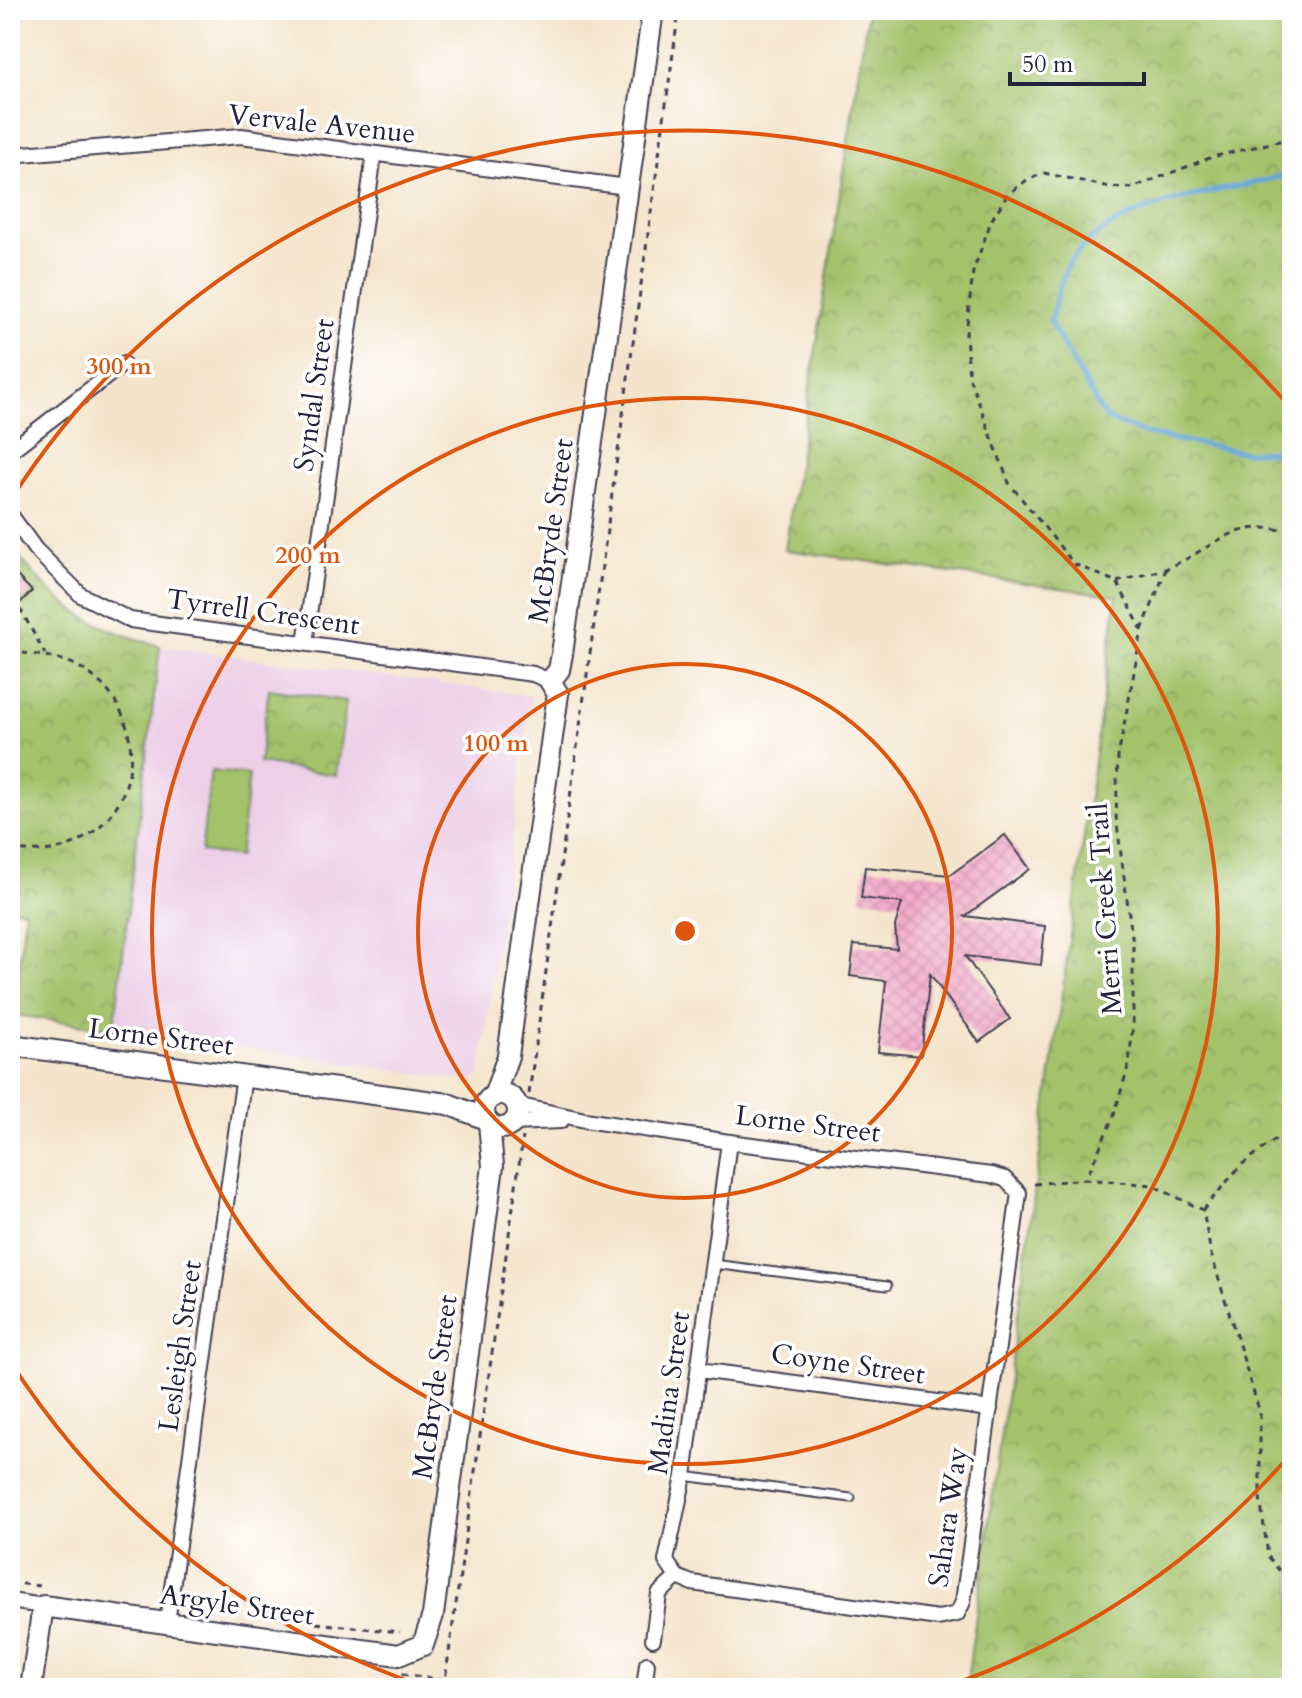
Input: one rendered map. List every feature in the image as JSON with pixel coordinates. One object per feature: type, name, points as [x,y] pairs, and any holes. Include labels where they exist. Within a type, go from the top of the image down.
[{"type":"street","name":"McBryde Street","points":[[433,1615],[558,694],[550,681],[559,670],[562,654],[653,10]]},
{"type":"street","name":"Vervale Avenue","points":[[10,155],[241,136],[627,187]]},
{"type":"street","name":"Syndal Street","points":[[305,643],[374,155]]},
{"type":"street","points":[[10,451],[123,364]]},
{"type":"street","name":"Tyrrell Crescent","points":[[10,514],[35,549],[81,595],[130,620],[533,674],[550,681]]},
{"type":"street","name":"Lorne Street","points":[[10,1045],[991,1175],[1005,1179],[1019,1193]]},
{"type":"street","name":"Lesleigh Street","points":[[167,1623],[244,1076]]},
{"type":"street","name":"Madina Street","points":[[677,1577],[666,1561],[684,1476],[729,1142]]},
{"type":"street","name":"Sahara Way","points":[[677,1577],[692,1583],[938,1618],[957,1614],[963,1602],[1019,1193]]},
{"type":"street","name":"Coyne Street","points":[[699,1370],[990,1409]]},
{"type":"street","points":[[653,1639],[659,1594],[677,1577]]},
{"type":"street","name":"Argyle Street","points":[[10,1601],[399,1655],[423,1645],[433,1615]]},
{"type":"street","points":[[31,1688],[43,1606]]},
{"type":"street","points":[[644,1688],[647,1664]]},
{"type":"lane","points":[[713,1264],[887,1286]]},
{"type":"lane","points":[[684,1476],[851,1498]]},
{"type":"path","points":[[1292,138],[1212,157],[1132,188],[1109,187],[1044,173],[1027,180],[1007,195],[991,221],[973,272],[966,334],[969,377],[1009,483],[1074,564],[1117,582],[1167,567],[1237,530],[1258,528],[1292,533]]},
{"type":"path","name":"Merri Creek Trail","points":[[1086,1179],[1114,1115],[1129,1064],[1133,944],[1116,817],[1118,757],[1142,630],[1167,567]]},
{"type":"path","points":[[1117,582],[1142,630]]},
{"type":"path","points":[[10,601],[22,612],[46,656]]},
{"type":"path","points":[[10,850],[62,848],[84,838],[104,823],[121,802],[132,773],[127,720],[111,695],[95,678],[71,663],[23,653]]},
{"type":"path","points":[[1203,1210],[1241,1165],[1292,1127]]},
{"type":"path","points":[[1019,1193],[1029,1185],[1086,1179],[1152,1185],[1203,1210]]},
{"type":"path","points":[[1203,1210],[1211,1254],[1260,1413],[1260,1497],[1268,1556],[1292,1587]]},
{"type":"shaded area","points":[[160,646],[531,696],[480,1075],[471,1081],[114,1029]]},
{"type":"green space","points":[[868,10],[1292,10],[1292,1688],[966,1688],[1117,596],[785,550]]},
{"type":"green space","points":[[10,545],[44,584],[75,611],[111,630],[160,646],[114,1029],[14,1015],[25,910],[10,908]]},
{"type":"green space","points":[[269,689],[346,701],[336,775],[259,763]]},
{"type":"green space","points":[[211,771],[249,775],[239,857],[201,852]]},
{"type":"building","points":[[10,569],[32,591],[18,605],[10,597]]},
{"type":"building","points":[[1005,835],[1030,869],[965,916],[1045,926],[1041,965],[965,956],[1010,1019],[979,1042],[930,974],[921,1056],[878,1052],[886,981],[850,976],[854,945],[897,949],[895,926],[902,903],[861,898],[865,867],[950,875]]},
{"type":"waterway","points":[[1292,173],[1174,201],[1117,222],[1093,238],[1073,258],[1062,280],[1050,322],[1105,418],[1146,434],[1243,452],[1292,451]]}]
